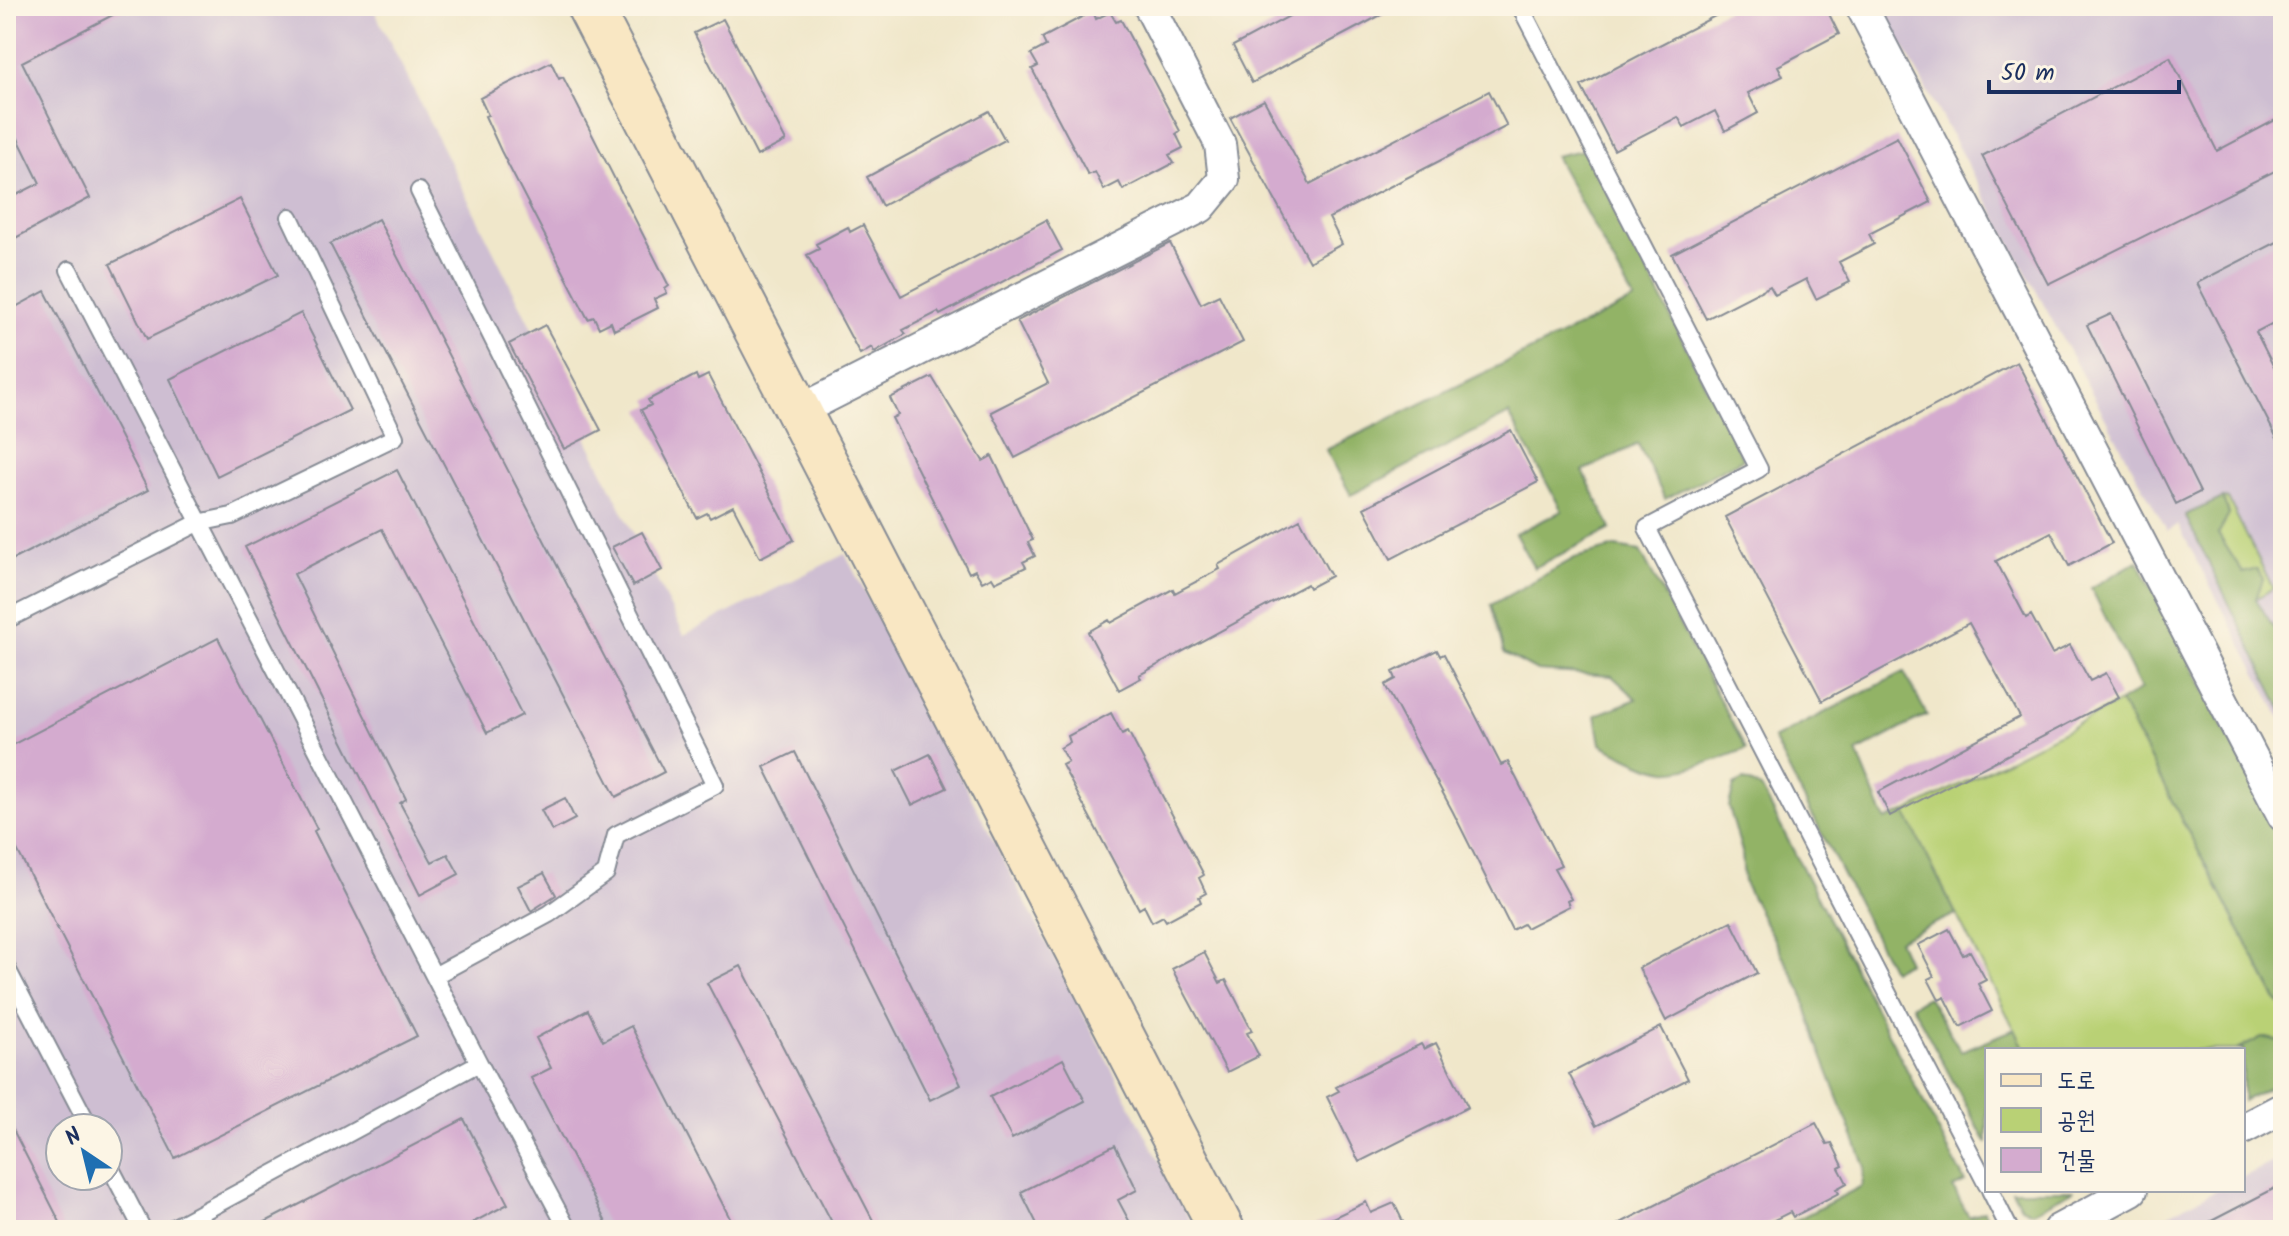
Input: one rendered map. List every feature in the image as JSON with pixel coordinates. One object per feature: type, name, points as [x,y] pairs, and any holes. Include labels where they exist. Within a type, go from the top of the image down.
[{"type":"street","points":[[589,6],[1222,1230]]},
{"type":"street","points":[[799,411],[1201,207],[1224,179],[1220,144],[1149,6]]},
{"type":"street","points":[[1861,6],[2283,816]]},
{"type":"street","points":[[2245,1128],[2283,1108]]},
{"type":"street","points":[[2058,1230],[2128,1192]]},
{"type":"lane","points":[[1520,6],[1759,469],[1647,528],[1985,1181]]},
{"type":"lane","points":[[419,191],[715,785],[616,835],[606,873],[549,914],[434,976]]},
{"type":"lane","points":[[6,620],[198,523],[232,516],[395,437],[290,217]]},
{"type":"lane","points":[[69,270],[568,1230]]},
{"type":"lane","points":[[6,967],[82,1112]]},
{"type":"lane","points":[[169,1230],[479,1063]]},
{"type":"lane","points":[[123,1192],[143,1230]]},
{"type":"lane","points":[[1991,1192],[2010,1230]]},
{"type":"shaded area","points":[[6,6],[372,6],[684,635],[845,554],[1195,1230],[6,1230]]},
{"type":"shaded area","points":[[1881,6],[2283,6],[2283,723],[2178,525],[2167,531]]},
{"type":"shaded area","points":[[2283,1157],[2283,1230],[2137,1230],[2213,1192],[2245,1192],[2245,1176]]},
{"type":"green space","points":[[1582,150],[1591,160],[1743,459],[1665,499],[1638,444],[1583,471],[1611,529],[1534,568],[1515,534],[1562,511],[1509,414],[1351,495],[1326,450],[1634,300],[1555,156]]},
{"type":"green space","points":[[2223,498],[2228,499],[2273,588],[2256,599],[2259,585],[2243,573],[2218,534],[2228,515]]},
{"type":"green space","points":[[2223,498],[2229,515],[2218,534],[2243,573],[2257,569],[2263,579],[2256,599],[2283,639],[2283,712],[2185,515]]},
{"type":"green space","points":[[1615,547],[1640,551],[1746,749],[1674,771],[1641,763],[1601,744],[1596,715],[1637,699],[1612,676],[1537,671],[1504,653],[1491,605],[1575,558]]},
{"type":"green space","points":[[2138,561],[2283,843],[2283,1002],[2279,1004],[2120,702],[2141,689],[2091,588]]},
{"type":"green space","points":[[1904,672],[1927,715],[1857,752],[1885,820],[1905,812],[1956,914],[1898,940],[1908,962],[1892,970],[1773,739]]},
{"type":"green space","points":[[2120,702],[2278,1003],[2283,1002],[2283,1042],[2262,1037],[2241,1048],[2024,1048],[1905,813]]},
{"type":"green space","points":[[1744,780],[1761,788],[1965,1182],[1953,1188],[1969,1217],[1984,1211],[1991,1230],[1777,1230],[1862,1186],[1865,1167],[1816,1040],[1802,992],[1744,883],[1742,852],[1729,807],[1734,785]]},
{"type":"green space","points":[[1928,997],[1961,1051],[2015,1029],[2024,1048],[1985,1048],[1985,1140],[1912,1005]]},
{"type":"green space","points":[[2262,1037],[2283,1042],[2283,1080],[2245,1100],[2245,1048],[2241,1048]]},
{"type":"green space","points":[[2013,1192],[2070,1192],[2032,1212],[2021,1207]]},
{"type":"building","points":[[19,6],[130,6],[22,62],[90,198],[6,243],[6,200],[40,183],[6,114],[6,13]]},
{"type":"building","points":[[1308,6],[1398,6],[1252,83],[1233,46]]},
{"type":"building","points":[[1734,6],[1825,6],[1839,34],[1778,66],[1783,76],[1748,93],[1758,113],[1725,131],[1715,111],[1684,127],[1678,117],[1614,150],[1581,86]]},
{"type":"building","points":[[1093,11],[1096,19],[1110,12],[1116,22],[1121,20],[1180,131],[1176,134],[1183,148],[1169,155],[1174,163],[1123,190],[1119,182],[1104,190],[1095,172],[1088,175],[1032,69],[1038,66],[1031,54],[1046,46],[1042,38]]},
{"type":"building","points":[[723,19],[786,141],[757,156],[694,33]]},
{"type":"building","points":[[2170,57],[2217,151],[2283,116],[2283,167],[2048,284],[1982,156]]},
{"type":"building","points":[[551,62],[559,79],[563,77],[669,286],[665,289],[667,293],[654,299],[658,308],[614,330],[611,322],[599,328],[594,317],[588,319],[501,151],[480,98]]},
{"type":"building","points":[[1489,91],[1507,126],[1329,218],[1342,244],[1309,262],[1230,118],[1264,100],[1310,184]]},
{"type":"building","points":[[989,111],[1005,140],[882,206],[867,177]]},
{"type":"building","points":[[1897,137],[1931,202],[1869,234],[1874,244],[1839,262],[1850,282],[1816,299],[1806,279],[1775,295],[1770,286],[1706,319],[1672,254]]},
{"type":"building","points":[[240,199],[278,275],[147,339],[110,264]]},
{"type":"building","points":[[378,219],[664,772],[616,797],[330,244]]},
{"type":"building","points":[[1046,220],[1062,250],[940,315],[938,312],[903,330],[906,334],[874,352],[872,347],[860,354],[807,255],[819,249],[816,244],[848,227],[850,232],[863,225],[901,296]]},
{"type":"building","points":[[2283,239],[2283,318],[2256,332],[2283,385],[2283,450],[2197,283]]},
{"type":"building","points":[[1170,243],[1201,304],[1219,295],[1243,342],[1015,458],[991,412],[1048,383],[1017,321]]},
{"type":"building","points":[[45,291],[148,490],[6,563],[6,312]]},
{"type":"building","points":[[301,313],[350,410],[217,476],[170,379]]},
{"type":"building","points":[[2111,314],[2200,492],[2176,504],[2087,325]]},
{"type":"building","points":[[545,325],[601,430],[564,449],[509,344]]},
{"type":"building","points":[[2017,362],[2112,543],[2069,566],[2051,532],[1996,561],[2026,618],[2031,615],[2052,654],[2070,645],[2090,681],[2106,673],[2119,697],[1890,816],[1878,792],[2020,717],[1969,623],[1822,701],[1725,517]]},
{"type":"building","points":[[696,375],[698,380],[708,375],[794,540],[760,558],[733,506],[710,518],[707,513],[697,518],[641,410],[651,405],[648,400]]},
{"type":"building","points":[[932,377],[983,461],[992,456],[1033,540],[1028,542],[1035,556],[1023,562],[1026,567],[995,582],[992,577],[982,582],[975,570],[969,573],[892,418],[898,415],[890,398]]},
{"type":"building","points":[[1511,430],[1538,482],[1391,559],[1364,508]]},
{"type":"building","points":[[397,470],[522,715],[487,733],[382,529],[294,574],[406,799],[400,803],[432,862],[448,854],[459,874],[420,895],[245,547]]},
{"type":"building","points":[[1300,519],[1331,576],[1309,588],[1307,584],[1139,675],[1141,678],[1119,690],[1088,632],[1173,589],[1175,593]]},
{"type":"building","points":[[642,532],[662,570],[633,586],[612,547]]},
{"type":"building","points":[[218,638],[317,829],[314,831],[417,1036],[175,1158],[6,828],[6,748]]},
{"type":"building","points":[[1437,650],[1440,656],[1444,654],[1501,765],[1508,762],[1561,865],[1554,868],[1571,899],[1567,901],[1569,906],[1526,928],[1523,924],[1512,930],[1385,685],[1396,679],[1393,672]]},
{"type":"building","points":[[1111,713],[1122,734],[1128,731],[1204,875],[1199,878],[1206,893],[1199,897],[1201,902],[1166,921],[1163,916],[1152,922],[1144,906],[1139,909],[1062,765],[1068,762],[1060,748],[1070,742],[1068,736]]},
{"type":"building","points":[[795,752],[961,1085],[930,1100],[764,767]]},
{"type":"building","points":[[930,754],[947,788],[912,805],[895,771]]},
{"type":"building","points":[[565,798],[575,819],[552,831],[541,810]]},
{"type":"building","points":[[544,873],[556,895],[531,911],[518,886]]},
{"type":"building","points":[[1731,921],[1757,973],[1666,1021],[1639,968]]},
{"type":"building","points":[[1949,929],[1963,955],[1970,951],[1986,980],[1978,984],[1992,1011],[1960,1027],[1945,997],[1939,1000],[1928,979],[1934,976],[1918,945]]},
{"type":"building","points":[[1204,952],[1220,983],[1226,980],[1252,1031],[1247,1033],[1259,1056],[1227,1072],[1172,969]]},
{"type":"building","points":[[741,966],[878,1230],[836,1230],[707,983]]},
{"type":"building","points":[[588,1010],[603,1041],[631,1026],[736,1230],[610,1230],[531,1078],[551,1068],[536,1038]]},
{"type":"building","points":[[1661,1027],[1688,1079],[1596,1126],[1569,1074]]},
{"type":"building","points":[[1436,1043],[1468,1107],[1359,1162],[1327,1097],[1339,1091],[1336,1087],[1421,1044],[1424,1049]]},
{"type":"building","points":[[1063,1059],[1085,1101],[1012,1139],[990,1097]]},
{"type":"building","points":[[6,1116],[64,1230],[6,1230]]},
{"type":"building","points":[[464,1119],[508,1204],[459,1230],[250,1230]]},
{"type":"building","points":[[1816,1123],[1827,1144],[1832,1143],[1847,1183],[1836,1189],[1839,1193],[1793,1217],[1790,1212],[1754,1230],[1607,1230]]},
{"type":"building","points":[[1115,1145],[1137,1190],[1118,1200],[1134,1230],[1040,1230],[1021,1192]]},
{"type":"building","points":[[2283,1184],[2283,1230],[2194,1230]]},
{"type":"building","points":[[1366,1202],[1371,1213],[1394,1203],[1407,1230],[1307,1230]]}]
